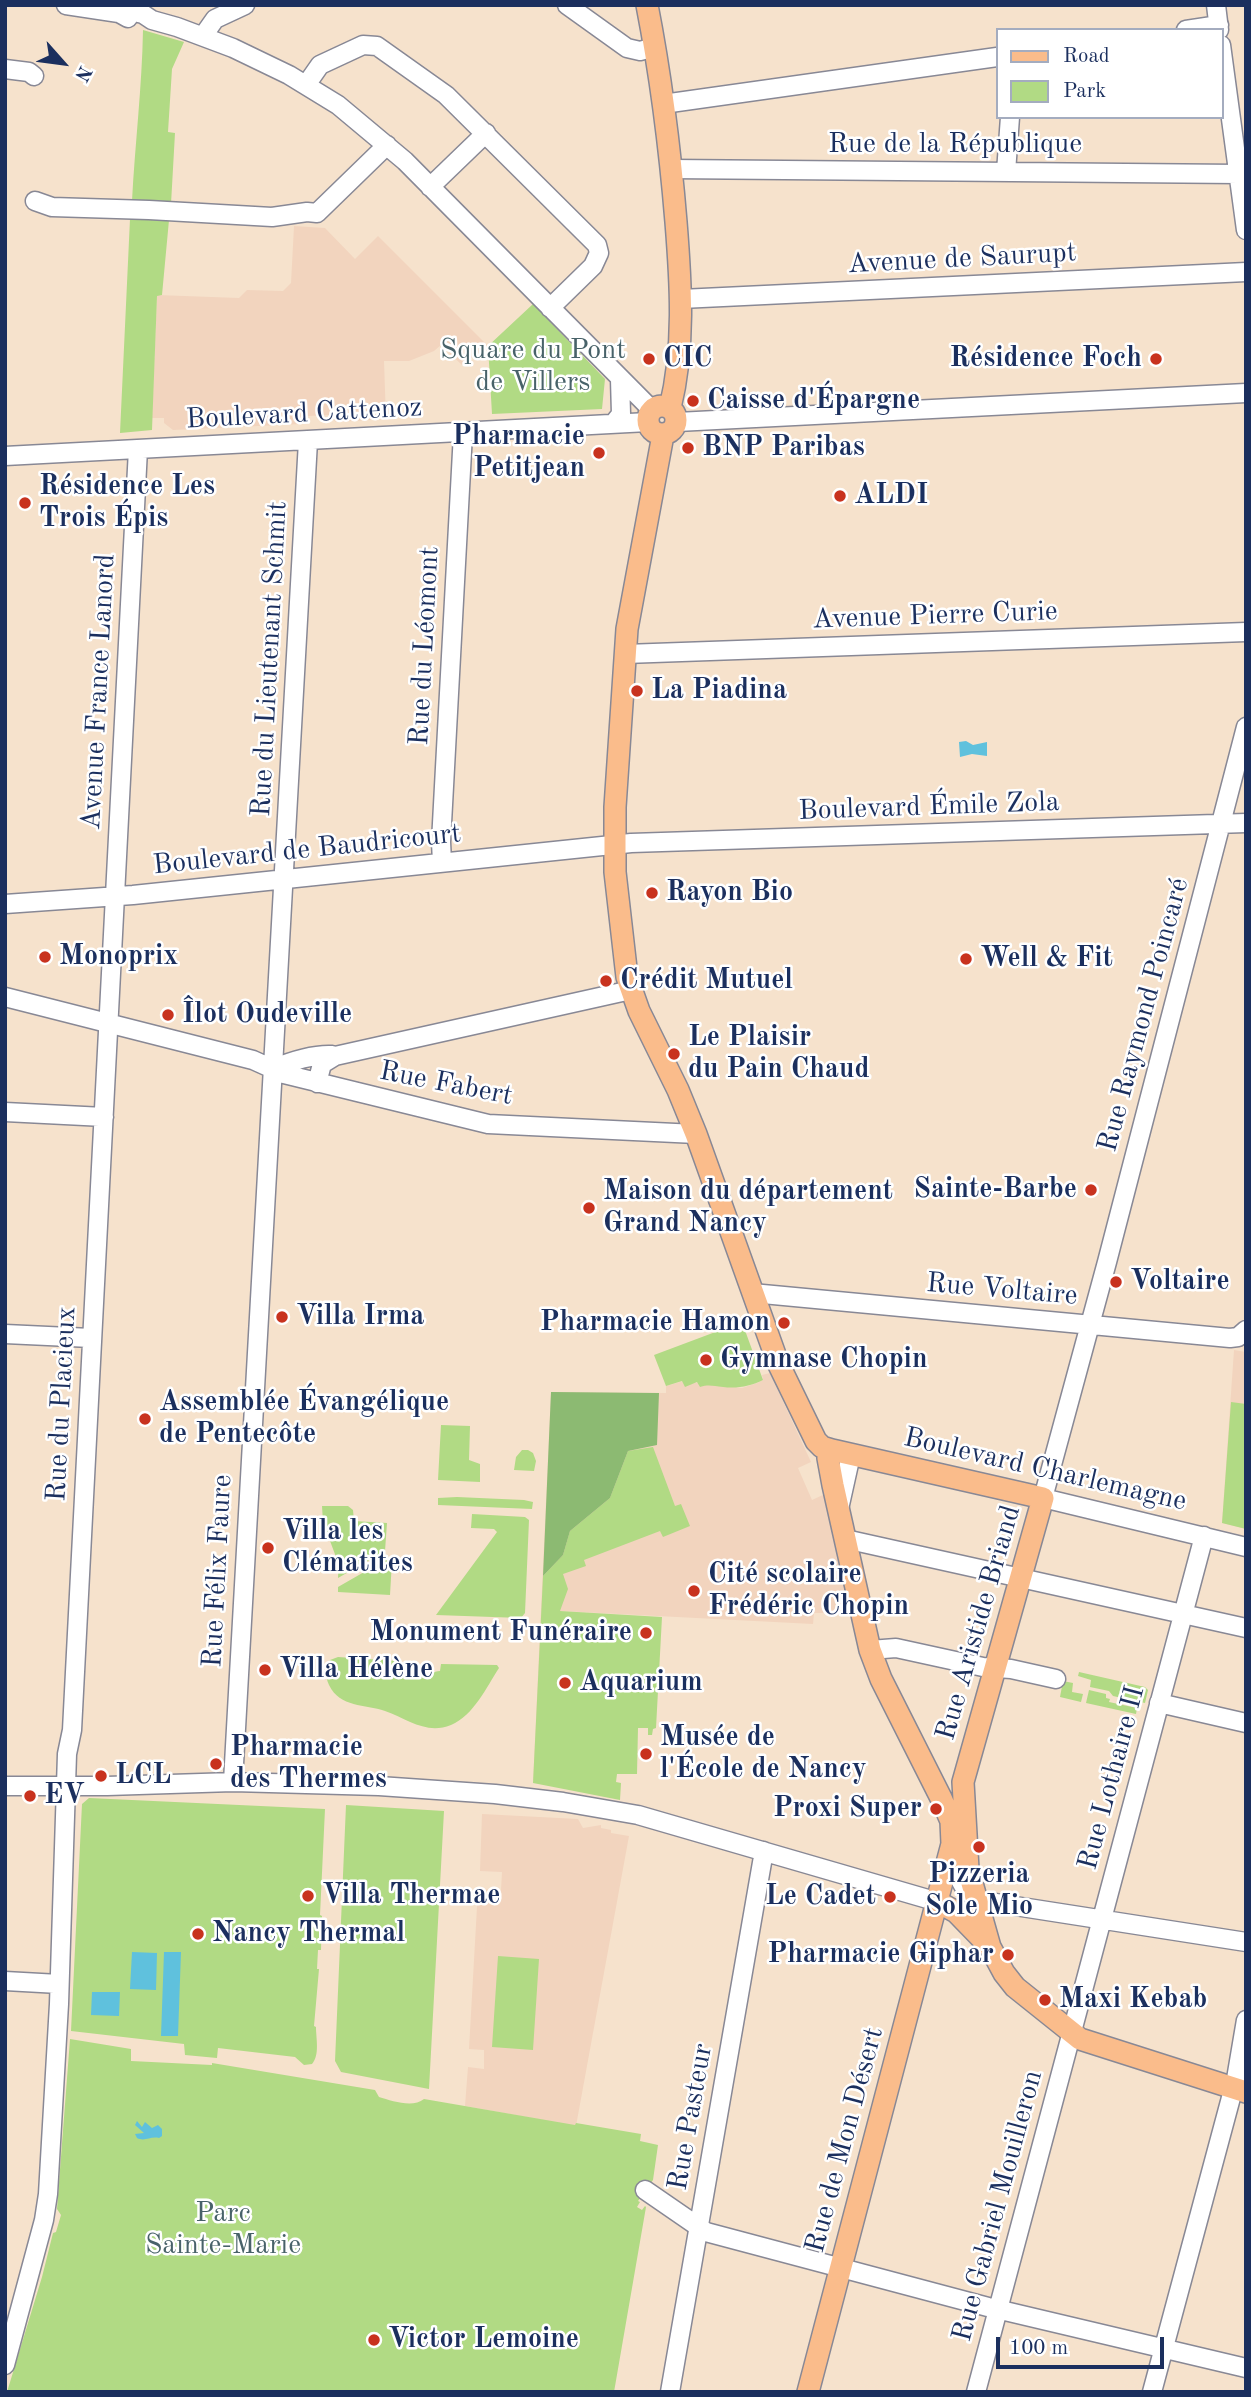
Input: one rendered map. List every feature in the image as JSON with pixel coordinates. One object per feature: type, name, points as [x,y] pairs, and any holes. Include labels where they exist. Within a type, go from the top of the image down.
[{"type":"main road","points":[[647,5],[671,169],[681,299],[678,356],[662,419],[627,629],[614,844],[623,943],[631,990],[696,1134],[778,1363],[816,1441],[822,1447],[841,1452]]},
{"type":"main road","points":[[841,1452],[828,1458],[870,1650],[881,1679],[934,1782]]},
{"type":"main road","name":"Boulevard Charlemagne","points":[[841,1452],[1043,1499]]},
{"type":"main road","name":"Rue Aristide Briand","points":[[984,1940],[978,1899],[968,1869],[963,1782],[1043,1499]]},
{"type":"main road","name":"Rue de Mon Désert","points":[[808,2392],[951,1855],[951,1821],[934,1782]]},
{"type":"main road","points":[[938,1902],[956,1912],[984,1940],[1015,1987],[1080,2039],[1239,2090]]},
{"type":"main road","points":[[929,1934],[951,1928],[984,1940]]},
{"type":"street","points":[[66,5],[119,13],[146,23],[157,16],[251,56],[338,105],[382,141],[430,187],[662,419]]},
{"type":"street","points":[[203,36],[215,19],[245,5]]},
{"type":"street","points":[[567,5],[627,48],[640,51],[655,47]]},
{"type":"street","points":[[1216,5],[1219,27]]},
{"type":"street","points":[[306,85],[324,62],[363,45],[377,46],[437,87],[486,133],[598,249],[598,260],[593,267],[550,308]]},
{"type":"street","points":[[663,104],[996,57]]},
{"type":"street","points":[[1223,59],[1246,230]]},
{"type":"street","points":[[5,69],[29,72],[34,76]]},
{"type":"street","points":[[1006,172],[1010,119]]},
{"type":"street","points":[[430,187],[486,133]]},
{"type":"street","points":[[35,201],[52,206],[272,217],[307,212],[382,141]]},
{"type":"street","name":"Rue de la République","points":[[671,169],[1239,174]]},
{"type":"street","name":"Avenue de Saurupt","points":[[681,299],[1246,272]]},
{"type":"street","points":[[613,424],[621,414],[620,379]]},
{"type":"street","name":"Boulevard Cattenoz","points":[[5,456],[463,433],[662,419],[1246,393]]},
{"type":"street","name":"Rue du Léomont","points":[[442,862],[463,433]]},
{"type":"street","name":"Rue du Lieutenant Schmit","points":[[272,1069],[308,441]]},
{"type":"street","name":"Avenue France Lanord","points":[[108,1024],[138,449]]},
{"type":"street","name":"Avenue Pierre Curie","points":[[625,654],[1237,630],[1246,632]]},
{"type":"street","name":"Rue Raymond Poincaré","points":[[1070,1396],[1246,727]]},
{"type":"street","name":"Boulevard Émile Zola","points":[[614,844],[1246,823]]},
{"type":"street","name":"Boulevard de Baudricourt","points":[[5,904],[115,896],[614,844]]},
{"type":"street","points":[[317,1083],[322,1063],[335,1056],[631,990]]},
{"type":"street","name":"Rue Fabert","points":[[5,997],[253,1060],[317,1083],[488,1124],[696,1134]]},
{"type":"street","name":"Rue du Placieux","points":[[5,2365],[47,2204],[68,1754],[72,1730],[108,1024]]},
{"type":"street","points":[[272,1069],[324,1055],[335,1056]]},
{"type":"street","name":"Rue Félix Faure","points":[[233,1783],[272,1069]]},
{"type":"street","points":[[5,1112],[104,1117]]},
{"type":"street","name":"Rue Voltaire","points":[[752,1293],[1230,1338],[1238,1337],[1246,1330]]},
{"type":"street","points":[[5,1334],[91,1338]]},
{"type":"street","name":"Rue Aristide Briand","points":[[1043,1499],[1070,1396]]},
{"type":"street","name":"Boulevard Charlemagne","points":[[1043,1499],[1246,1547]]},
{"type":"street","name":"Rue Lothaire II","points":[[1071,2033],[1204,1536]]},
{"type":"street","points":[[845,1539],[1246,1628]]},
{"type":"street","points":[[870,1650],[895,1648],[1056,1679]]},
{"type":"street","points":[[1159,1703],[1246,1723]]},
{"type":"street","points":[[934,1782],[951,1785],[963,1782]]},
{"type":"street","points":[[5,1786],[233,1783],[390,1786],[564,1802],[628,1812],[938,1902]]},
{"type":"street","name":"Rue Pasteur","points":[[670,2392],[764,1851]]},
{"type":"street","points":[[951,1855],[963,1887],[978,1899],[1246,1942]]},
{"type":"street","points":[[5,1981],[59,1984]]},
{"type":"street","points":[[1152,2392],[1239,2090],[1246,2020]]},
{"type":"street","name":"Rue Gabriel Mouilleron","points":[[976,2392],[1071,2033]]},
{"type":"street","points":[[645,2190],[706,2232],[998,2310],[1246,2368]]},
{"type":"shaded area","points":[[294,226],[325,228],[355,259],[378,236],[488,346],[462,365],[441,345],[434,351],[409,361],[384,361],[386,419],[336,422],[329,415],[307,416],[301,424],[173,430],[164,423],[164,418],[152,418],[157,295],[239,298],[247,290],[283,291],[291,283]]},
{"type":"shaded area","points":[[1234,1350],[1246,1352],[1246,1529],[1222,1523]]},
{"type":"shaded area","name":"Cité scolaire Frédéric Chopin","points":[[770,1373],[811,1462],[798,1468],[812,1500],[825,1494],[850,1607],[836,1613],[814,1613],[813,1624],[560,1611],[533,1783],[551,1392],[666,1393],[666,1386],[683,1381],[742,1388],[763,1380],[762,1375]]},
{"type":"shaded area","points":[[482,1814],[578,1819],[583,1828],[601,1825],[601,1828],[611,1830],[611,1833],[629,1836],[576,2126],[465,2106],[468,2067],[484,2069],[484,2050],[469,2049],[478,1889],[501,1890],[502,1872],[480,1871]]},
{"type":"green space","points":[[143,30],[184,42],[172,69],[168,132],[175,133],[171,204],[132,201]]},
{"type":"green space","points":[[130,219],[169,220],[162,295],[157,296],[152,430],[120,433]]},
{"type":"green space","name":"Square du Pont de Villers","points":[[533,304],[605,379],[602,409],[492,414],[488,346]]},
{"type":"green space","name":"Gymnase Chopin","points":[[742,1322],[763,1380],[733,1388],[709,1385],[700,1387],[697,1382],[685,1387],[682,1381],[666,1386],[654,1355]]},
{"type":"green space","points":[[551,1392],[659,1393],[657,1445],[628,1451],[610,1498],[570,1531],[563,1555],[543,1576]]},
{"type":"green space","points":[[1231,1402],[1246,1404],[1246,1529],[1222,1523]]},
{"type":"green space","points":[[441,1425],[470,1426],[469,1460],[480,1464],[480,1482],[438,1480]]},
{"type":"green space","points":[[653,1447],[675,1506],[681,1504],[690,1526],[663,1537],[660,1531],[584,1560],[586,1566],[563,1574],[568,1589],[560,1611],[662,1617],[656,1728],[653,1729],[652,1735],[648,1735],[648,1728],[638,1728],[637,1774],[617,1774],[616,1782],[621,1783],[620,1800],[533,1783],[543,1576],[563,1555],[570,1531],[610,1498],[628,1451]]},
{"type":"green space","points":[[522,1450],[533,1453],[536,1461],[534,1471],[514,1470],[516,1457]]},
{"type":"green space","points":[[438,1498],[533,1502],[532,1509],[438,1505]]},
{"type":"green space","points":[[322,1506],[348,1506],[353,1510],[354,1521],[387,1523],[385,1551],[338,1578],[339,1557],[336,1557],[323,1522]]},
{"type":"green space","points":[[472,1514],[525,1517],[529,1520],[525,1613],[521,1618],[436,1615],[497,1532],[494,1529],[471,1528]]},
{"type":"green space","points":[[385,1560],[392,1561],[390,1595],[338,1592],[338,1587]]},
{"type":"green space","points":[[338,1657],[397,1661],[399,1669],[423,1675],[440,1671],[441,1664],[497,1665],[499,1668],[466,1715],[451,1725],[433,1728],[340,1698],[329,1685],[326,1675],[330,1660]]},
{"type":"green space","points":[[1079,1672],[1145,1687],[1148,1690],[1145,1703],[1113,1696],[1109,1691],[1090,1687],[1091,1680],[1078,1676]]},
{"type":"green space","points":[[1063,1681],[1073,1683],[1072,1692],[1083,1694],[1081,1702],[1060,1697]]},
{"type":"green space","points":[[1089,1690],[1106,1694],[1109,1702],[1137,1708],[1136,1714],[1086,1703]]},
{"type":"green space","name":"Nancy Thermal","points":[[89,1798],[325,1809],[321,1950],[318,1950],[314,2026],[317,2052],[312,2064],[304,2065],[295,2057],[218,2048],[217,2058],[185,2055],[184,2044],[71,2031],[82,1804]]},
{"type":"green space","points":[[346,1805],[444,1811],[429,2089],[341,2072],[335,2061]]},
{"type":"green space","points":[[498,1956],[539,1959],[533,2050],[492,2047]]},
{"type":"green space","name":"Parc Sainte-Marie","points":[[70,2039],[131,2049],[131,2061],[212,2063],[375,2090],[379,2097],[402,2103],[414,2103],[424,2099],[641,2134],[640,2141],[658,2145],[653,2180],[638,2201],[640,2202],[637,2207],[642,2210],[646,2207],[614,2392],[7,2392],[53,2233],[56,2232],[61,2215],[57,2209]]},
{"type":"water","points":[[966,741],[973,745],[987,742],[987,756],[972,754],[960,757],[959,742]]},
{"type":"water","points":[[132,1952],[157,1953],[156,1990],[130,1989]]},
{"type":"water","points":[[164,1952],[181,1952],[178,2036],[161,2036]]},
{"type":"water","points":[[92,1992],[120,1992],[119,2016],[91,2015]]},
{"type":"water","points":[[137,2121],[142,2127],[145,2122],[152,2128],[158,2125],[162,2129],[162,2136],[137,2138],[135,2134],[144,2133],[135,2125]]},
{"type":"place","name":"CIC","points":[[649,359]]},
{"type":"place","name":"Résidence Foch","points":[[1156,359]]},
{"type":"place","name":"Caisse d'Épargne","points":[[693,401]]},
{"type":"place","name":"BNP Paribas","points":[[688,448]]},
{"type":"place","name":"Pharmacie Petitjean","points":[[599,453]]},
{"type":"place","name":"ALDI","points":[[840,496]]},
{"type":"place","name":"Résidence Les Trois Épis","points":[[25,503]]},
{"type":"place","name":"La Piadina","points":[[637,691]]},
{"type":"place","name":"Rayon Bio","points":[[652,893]]},
{"type":"place","name":"Monoprix","points":[[45,957]]},
{"type":"place","name":"Well & Fit","points":[[966,959]]},
{"type":"place","name":"Crédit Mutuel","points":[[606,981]]},
{"type":"place","name":"Îlot Oudeville","points":[[168,1015]]},
{"type":"place","name":"Le Plaisir du Pain Chaud","points":[[674,1054]]},
{"type":"place","name":"Sainte-Barbe","points":[[1091,1190]]},
{"type":"place","name":"Maison du département Grand Nancy","points":[[589,1208]]},
{"type":"place","name":"Voltaire","points":[[1116,1282]]},
{"type":"place","name":"Villa Irma","points":[[282,1317]]},
{"type":"place","name":"Pharmacie Hamon","points":[[784,1323]]},
{"type":"place","name":"Gymnase Chopin","points":[[706,1360]]},
{"type":"place","name":"Assemblée Évangélique de Pentecôte","points":[[145,1419]]},
{"type":"place","name":"Villa les Clématites","points":[[268,1548]]},
{"type":"place","name":"Cité scolaire Frédéric Chopin","points":[[694,1591]]},
{"type":"place","name":"Monument Funéraire","points":[[646,1633]]},
{"type":"place","name":"Villa Hélène","points":[[265,1670]]},
{"type":"place","name":"Aquarium","points":[[565,1683]]},
{"type":"place","name":"Musée de l'École de Nancy","points":[[646,1754]]},
{"type":"place","name":"Pharmacie des Thermes","points":[[216,1764]]},
{"type":"place","name":"LCL","points":[[101,1776]]},
{"type":"place","name":"EV","points":[[30,1796]]},
{"type":"place","name":"Proxi Super","points":[[936,1809]]},
{"type":"place","name":"Pizzeria Sole Mio","points":[[979,1847]]},
{"type":"place","name":"Villa Thermae","points":[[308,1896]]},
{"type":"place","name":"Le Cadet","points":[[890,1897]]},
{"type":"place","name":"Nancy Thermal","points":[[198,1934]]},
{"type":"place","name":"Pharmacie Giphar","points":[[1008,1955]]},
{"type":"place","name":"Maxi Kebab","points":[[1045,2000]]},
{"type":"place","name":"Victor Lemoine","points":[[374,2340]]}]
